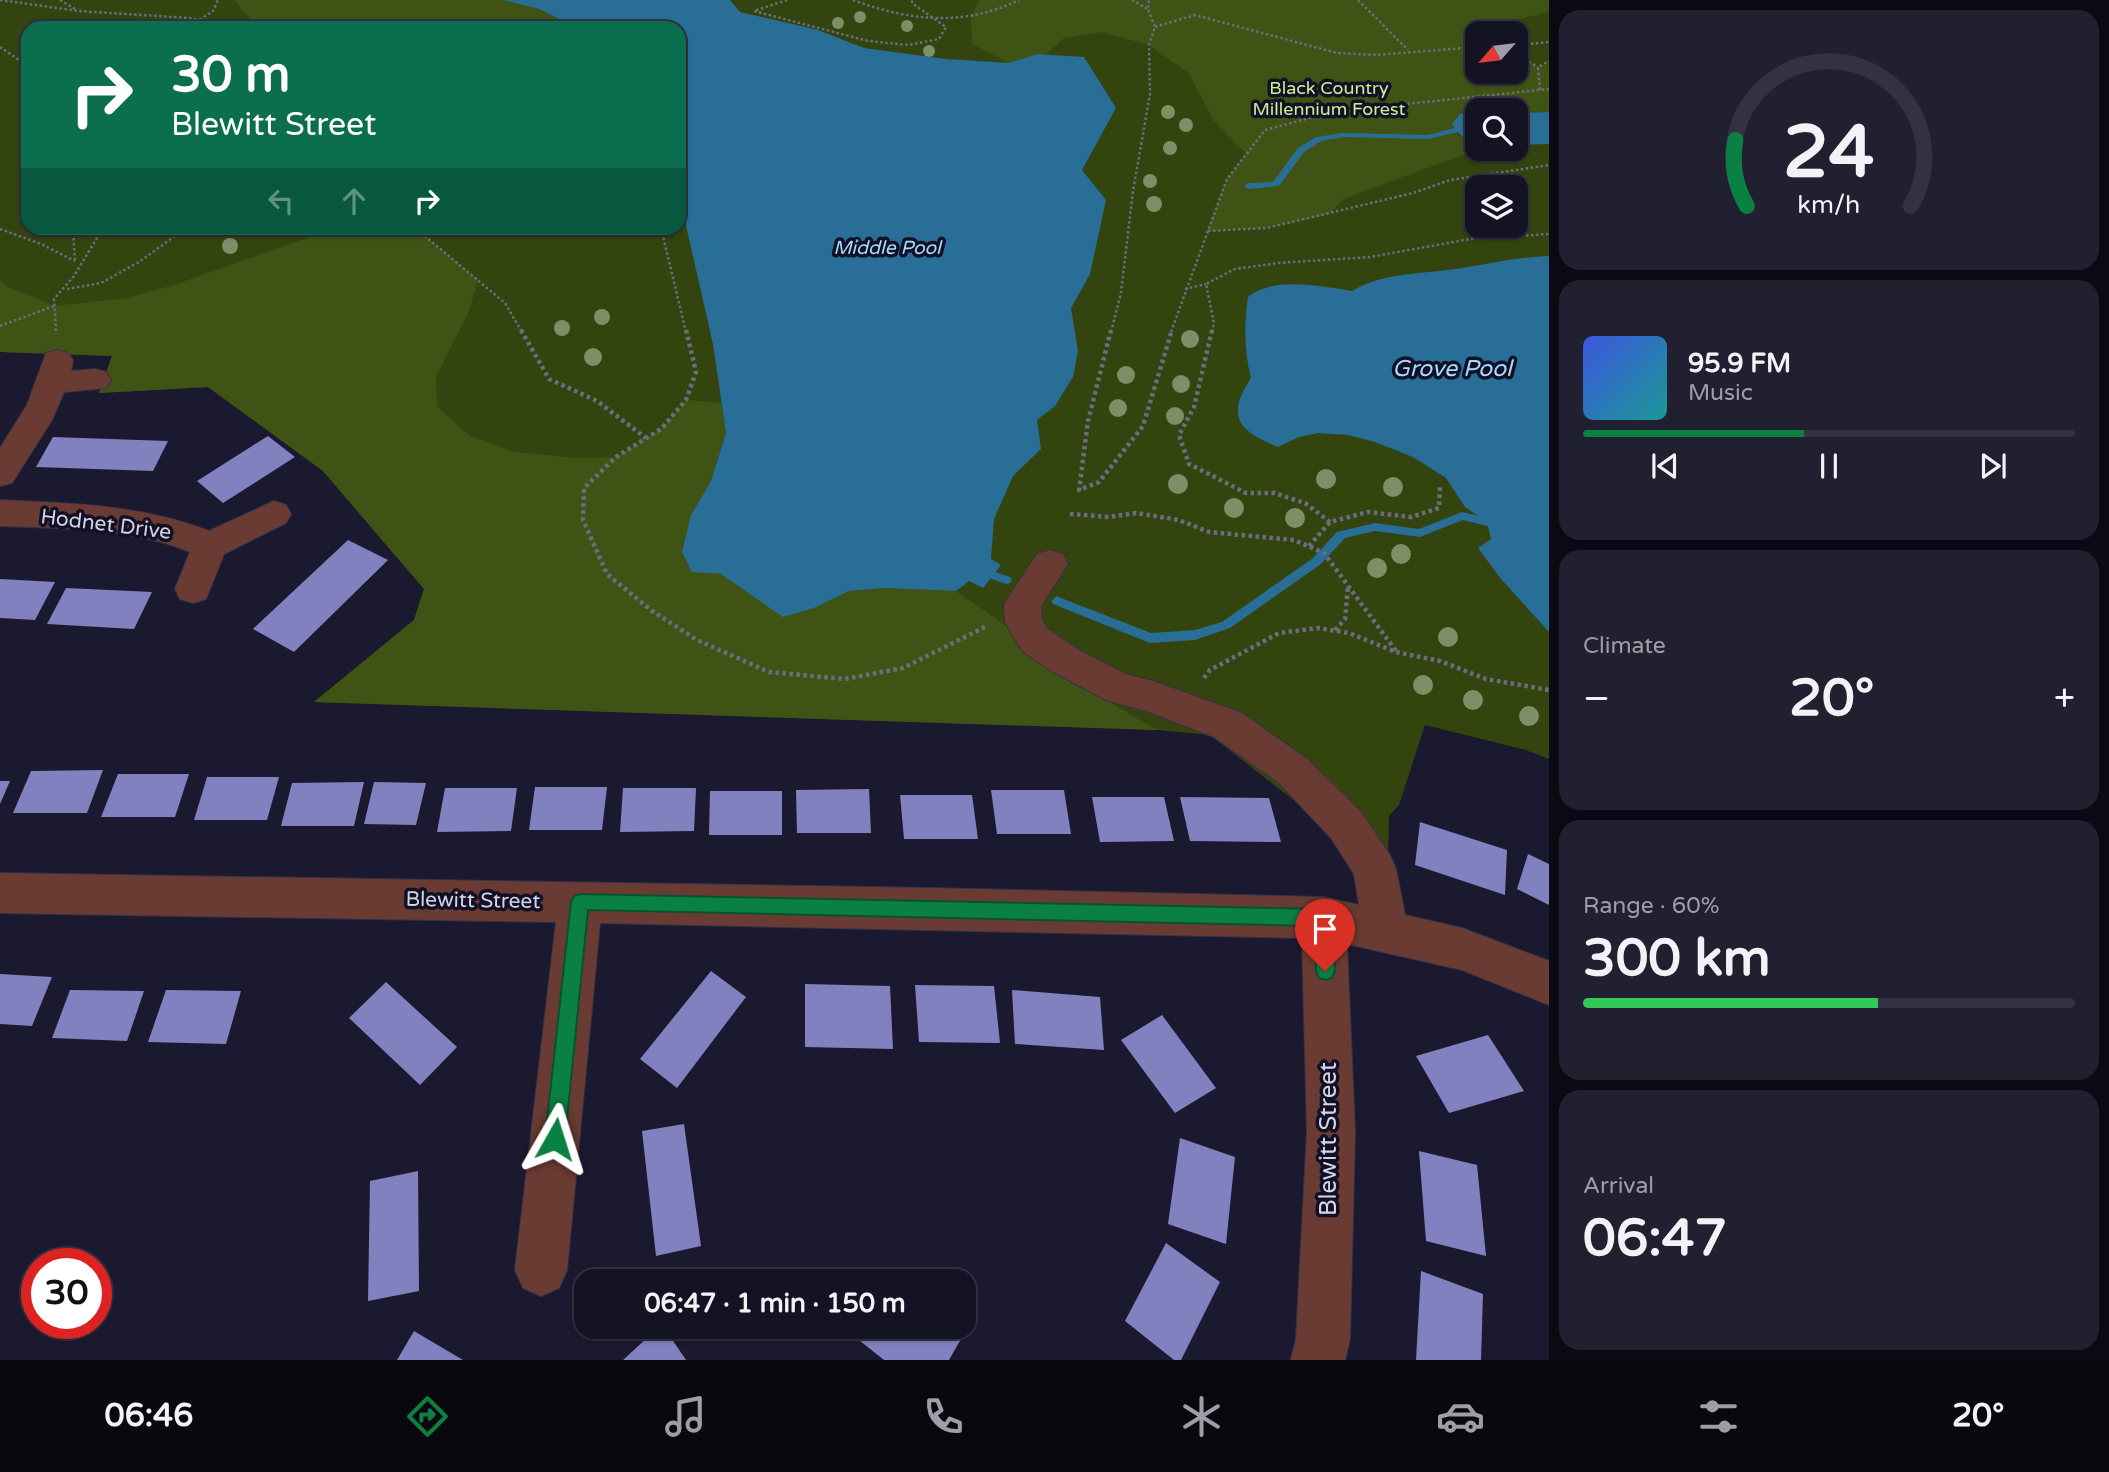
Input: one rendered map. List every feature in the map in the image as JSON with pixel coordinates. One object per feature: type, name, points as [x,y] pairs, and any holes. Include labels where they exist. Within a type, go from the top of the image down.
[{"type":"street","points":[[0,474],[28,432],[56,371],[95,380]]},
{"type":"street","name":"Hodnet Drive","points":[[0,513],[74,516],[173,531],[210,546]]},
{"type":"street","points":[[193,589],[210,546],[229,534],[274,514]]},
{"type":"street","points":[[1050,564],[1022,604],[1024,622],[1035,640],[1064,660],[1120,689],[1153,697],[1228,725],[1293,771],[1346,825],[1375,869],[1385,932]]},
{"type":"street","name":"Blewitt Street","points":[[0,893],[1324,918],[1462,949],[1549,983]]},
{"type":"street","points":[[541,1270],[580,902]]},
{"type":"street","name":"Blewitt Street","points":[[1318,1360],[1322,1339],[1331,1132],[1324,918]]},
{"type":"path","points":[[0,0],[79,11],[201,21],[213,11],[218,0]]},
{"type":"path","points":[[60,0],[79,11]]},
{"type":"path","points":[[787,0],[754,11],[868,41],[909,45],[939,39],[946,27],[928,17],[912,4],[912,0]]},
{"type":"path","points":[[853,0],[873,9],[928,17],[986,16],[1019,0]]},
{"type":"path","points":[[1132,0],[1148,9]]},
{"type":"path","points":[[1149,0],[1148,9],[1155,27],[1149,45],[1150,94],[1133,191],[1121,293],[1088,421],[1079,490],[1099,482],[1143,426],[1185,289],[1227,179],[1265,130],[1310,118],[1368,108],[1549,89]]},
{"type":"path","points":[[1359,0],[1409,51]]},
{"type":"path","points":[[1155,27],[1195,15],[1337,53],[1376,55],[1465,48]]},
{"type":"path","points":[[1528,44],[1549,42]]},
{"type":"path","points":[[0,47],[21,61]]},
{"type":"path","points":[[1528,61],[1538,67]]},
{"type":"path","points":[[1538,67],[1549,61]]},
{"type":"path","points":[[1538,67],[1540,90]]},
{"type":"path","points":[[1208,231],[1266,228],[1413,193],[1450,180],[1549,165]]},
{"type":"path","points":[[0,229],[41,244],[75,261]]},
{"type":"path","points":[[1185,289],[1206,284],[1235,269],[1278,263],[1370,257],[1470,239],[1549,234]]},
{"type":"path","points":[[73,235],[75,269]]},
{"type":"path","points":[[56,371],[54,299],[66,289],[75,269],[98,235]]},
{"type":"path","points":[[66,289],[101,283],[139,262],[176,235]]},
{"type":"path","points":[[426,235],[505,303],[549,379],[597,401],[646,439]]},
{"type":"path","points":[[663,235],[696,372],[686,400],[661,429],[616,457],[584,488],[583,520],[607,574],[652,611],[697,639],[769,672],[845,679],[903,668],[1006,616],[1022,604]]},
{"type":"path","points":[[1206,284],[1214,323],[1194,407],[1179,435],[1189,464],[1246,493],[1274,493],[1305,503],[1330,522]]},
{"type":"path","points":[[0,326],[54,306]]},
{"type":"path","points":[[1309,546],[1330,522],[1368,512],[1411,517],[1439,508],[1440,486]]},
{"type":"path","points":[[1070,514],[1109,517],[1136,513],[1179,520],[1209,532],[1294,540],[1309,546],[1324,553],[1396,652]]},
{"type":"path","points":[[1335,631],[1345,619],[1349,586]]},
{"type":"path","points":[[1189,710],[1196,688],[1210,670],[1279,633],[1318,628],[1349,634],[1396,652],[1440,661],[1486,679],[1549,690]]},
{"type":"green space","points":[[0,0],[1549,0],[1549,759],[1526,750],[1425,725],[1399,805],[1389,816],[1388,859],[1336,833],[1210,735],[1157,730],[314,702],[414,620],[424,589],[323,471],[208,387],[99,393],[112,356],[0,352]]},
{"type":"green space","points":[[234,0],[503,0],[539,9],[564,21],[252,21]]},
{"type":"green space","name":"Black Country Millennium Forest","points":[[979,0],[1549,0],[1549,12],[1512,21],[1465,21],[1465,84],[1528,84],[1528,61],[1538,67],[1549,61],[1549,112],[1528,111],[1528,98],[1465,98],[1465,114],[1460,114],[1452,124],[1459,136],[1465,139],[1465,154],[1343,199],[1330,214],[1267,228],[1207,231],[1227,179],[1246,154],[1214,121],[1189,73],[1149,45],[1101,32],[1064,38],[1044,55],[1037,54],[1009,63],[972,44],[971,17]]},
{"type":"green space","points":[[323,235],[424,235],[478,280],[468,314],[436,376],[437,406],[468,435],[513,452],[578,458],[616,457],[661,429],[686,400],[721,403],[726,433],[711,481],[691,515],[692,572],[721,574],[750,592],[814,608],[849,591],[885,588],[956,591],[1089,690],[1157,730],[314,702],[414,620],[424,589],[323,471],[208,387],[99,393],[112,356],[0,352],[0,280],[6,286],[54,306],[128,298],[174,285],[307,238]]},
{"type":"water","name":"Middle Pool","points":[[503,0],[730,0],[740,12],[818,30],[864,48],[946,59],[1009,63],[1037,54],[1084,57],[1116,108],[1082,170],[1106,200],[1090,274],[1071,308],[1078,351],[1073,377],[1055,406],[1037,420],[1041,449],[1013,476],[994,519],[991,559],[1001,565],[983,588],[969,581],[956,591],[885,588],[849,591],[814,608],[783,617],[721,574],[692,572],[682,552],[691,515],[711,481],[726,433],[713,344],[686,226],[686,21],[564,21],[539,9]]},
{"type":"water","points":[[1549,112],[1549,144],[1528,145],[1528,113]]},
{"type":"water","points":[[1460,114],[1465,114],[1465,138],[1457,131],[1452,124]]},
{"type":"water","name":"Grove Pool","points":[[1549,256],[1549,632],[1501,579],[1478,548],[1491,539],[1487,522],[1465,507],[1446,478],[1413,457],[1348,435],[1318,433],[1299,437],[1278,447],[1245,428],[1238,413],[1243,392],[1251,378],[1245,338],[1248,297],[1258,291],[1271,286],[1298,284],[1352,291],[1393,276]]},
{"type":"building","points":[[268,436],[295,457],[223,503],[197,481]]},
{"type":"building","points":[[53,437],[168,441],[153,471],[36,467]]},
{"type":"building","points":[[348,540],[388,560],[294,652],[253,629]]},
{"type":"building","points":[[0,579],[55,582],[35,620],[0,618]]},
{"type":"building","points":[[66,588],[152,592],[134,629],[47,624]]},
{"type":"building","points":[[103,770],[87,813],[13,813],[31,771]]},
{"type":"building","points":[[118,774],[189,774],[175,817],[101,817]]},
{"type":"building","points":[[207,777],[279,777],[267,820],[194,820]]},
{"type":"building","points":[[0,781],[10,781],[0,804]]},
{"type":"building","points":[[364,782],[354,826],[281,826],[292,783]]},
{"type":"building","points":[[374,782],[426,783],[416,825],[364,824]]},
{"type":"building","points":[[535,787],[607,787],[602,830],[529,830]]},
{"type":"building","points":[[445,788],[517,788],[511,831],[437,832]]},
{"type":"building","points":[[623,788],[696,788],[694,831],[620,832]]},
{"type":"building","points":[[869,789],[871,833],[797,833],[796,790]]},
{"type":"building","points":[[991,790],[1064,790],[1071,834],[997,834]]},
{"type":"building","points":[[710,791],[782,791],[782,835],[709,835]]},
{"type":"building","points":[[900,795],[972,795],[978,839],[904,839]]},
{"type":"building","points":[[1092,797],[1164,797],[1174,841],[1100,842]]},
{"type":"building","points":[[1180,797],[1269,798],[1281,842],[1190,841]]},
{"type":"building","points":[[1420,822],[1507,850],[1505,895],[1415,865]]},
{"type":"building","points":[[1528,854],[1549,864],[1549,905],[1517,889]]},
{"type":"building","points":[[711,971],[746,997],[677,1088],[640,1059]]},
{"type":"building","points":[[0,974],[52,977],[32,1026],[0,1024]]},
{"type":"building","points":[[386,982],[457,1047],[420,1085],[349,1018]]},
{"type":"building","points":[[805,984],[890,986],[893,1049],[805,1047]]},
{"type":"building","points":[[915,985],[994,986],[1000,1043],[919,1042]]},
{"type":"building","points":[[70,990],[144,991],[127,1041],[52,1038]]},
{"type":"building","points":[[166,990],[241,991],[226,1044],[148,1042]]},
{"type":"building","points":[[1012,990],[1100,997],[1104,1050],[1015,1044]]},
{"type":"building","points":[[1162,1015],[1216,1088],[1175,1113],[1121,1040]]},
{"type":"building","points":[[1488,1035],[1524,1091],[1449,1113],[1416,1056]]},
{"type":"building","points":[[684,1124],[701,1246],[656,1256],[642,1131]]},
{"type":"building","points":[[1180,1138],[1235,1157],[1226,1244],[1168,1224]]},
{"type":"building","points":[[1419,1151],[1477,1165],[1486,1256],[1426,1241]]},
{"type":"building","points":[[418,1171],[419,1291],[368,1301],[370,1181]]},
{"type":"building","points":[[1166,1243],[1220,1282],[1181,1360],[1174,1360],[1125,1321]]},
{"type":"building","points":[[1421,1271],[1483,1294],[1481,1360],[1416,1360]]},
{"type":"building","points":[[414,1331],[463,1360],[397,1360]]},
{"type":"building","points":[[646,1339],[672,1339],[686,1360],[623,1360]]},
{"type":"building","points":[[858,1339],[961,1339],[949,1360],[884,1360]]},
{"type":"waterway","points":[[1248,186],[1276,184],[1301,150],[1319,139],[1344,135],[1428,137],[1455,130]]},
{"type":"waterway","points":[[1057,601],[1150,638],[1195,635],[1226,625],[1317,561],[1341,535],[1375,527],[1420,533],[1462,516],[1487,522]]},
{"type":"waterway","points":[[993,575],[1006,580]]},
{"type":"route","points":[[555,1139],[580,902],[1324,918],[1325,971]]}]
